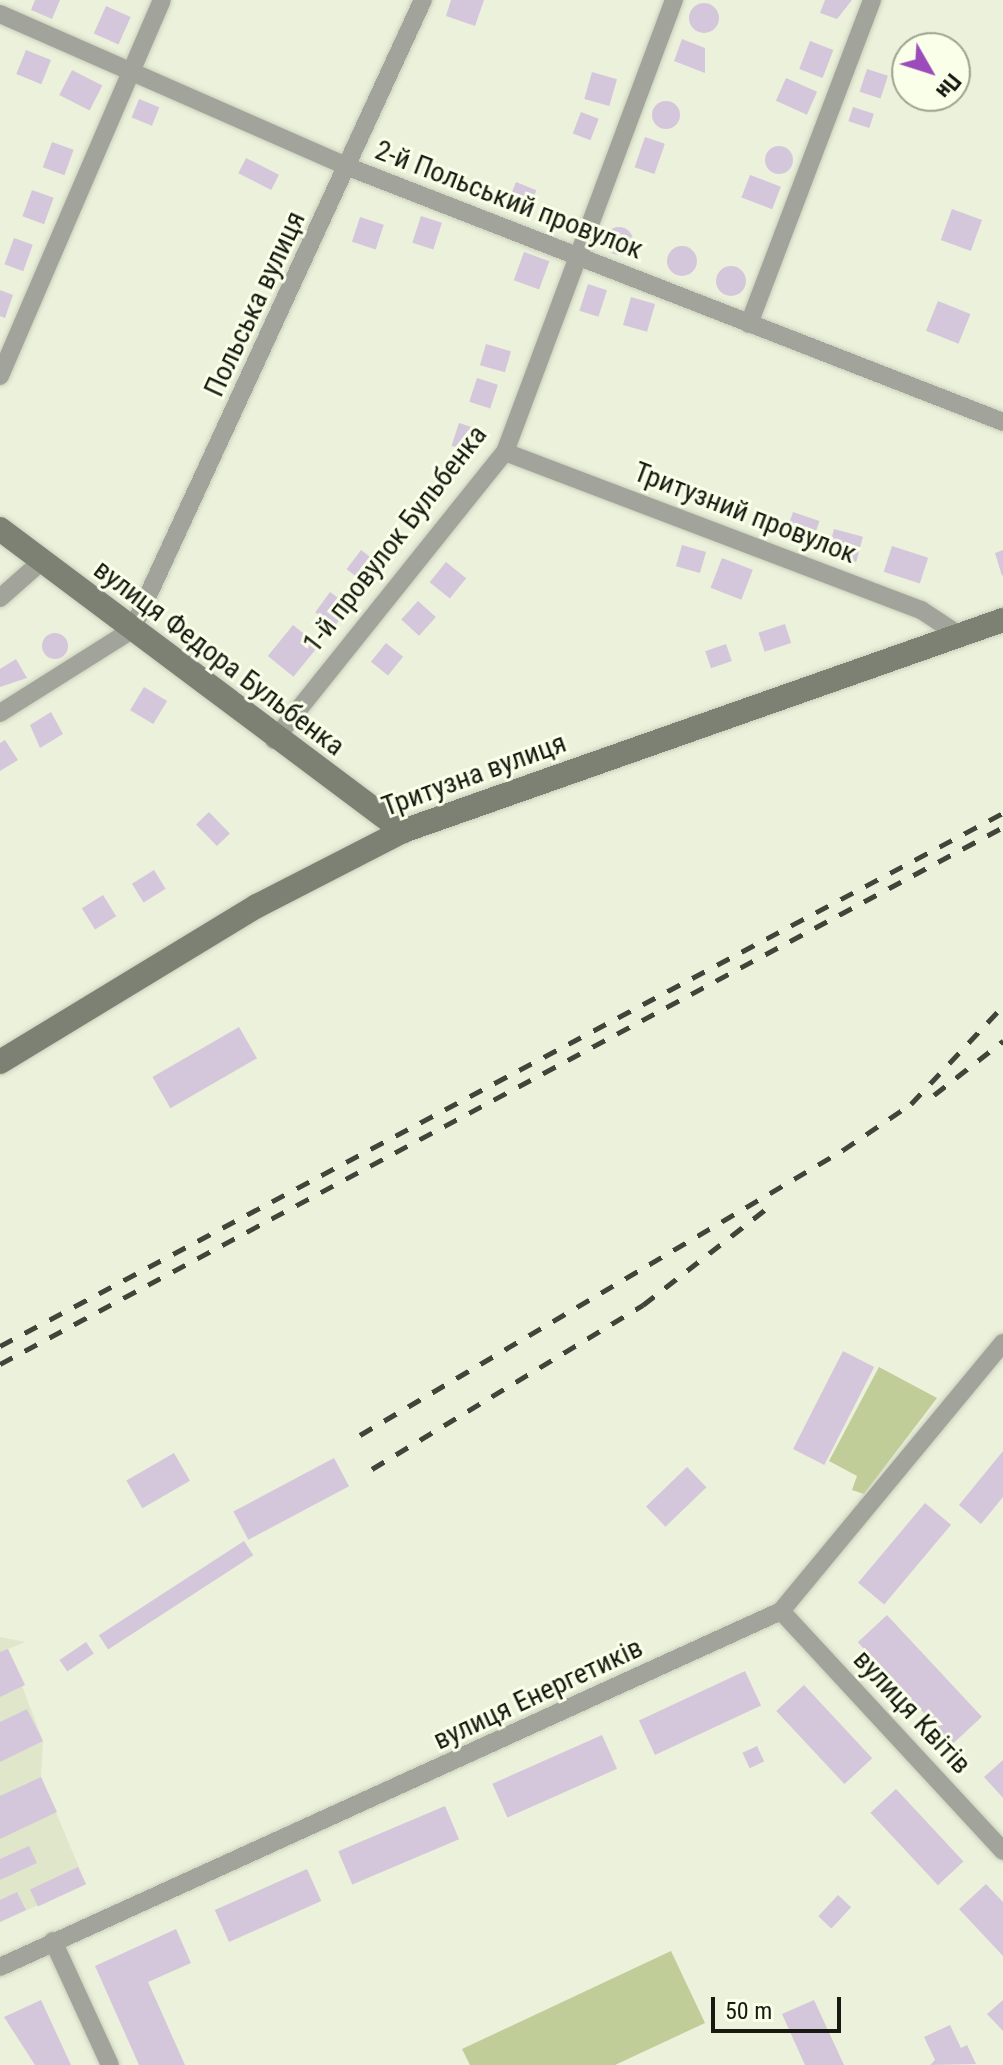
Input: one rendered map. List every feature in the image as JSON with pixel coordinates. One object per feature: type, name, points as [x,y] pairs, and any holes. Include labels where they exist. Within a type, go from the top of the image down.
[{"type":"street","points":[[0,376],[162,0]]},
{"type":"street","name":"Польська вулиця","points":[[132,630],[351,168],[423,0]]},
{"type":"street","name":"1-й провулок Бульбенка","points":[[274,740],[505,452],[574,256],[674,0]]},
{"type":"street","points":[[749,324],[872,0]]},
{"type":"street","name":"2-й Польський провулок","points":[[0,14],[351,168],[1003,422]]},
{"type":"street","name":"Тритузний провулок","points":[[505,452],[921,610],[959,635]]},
{"type":"street","name":"вулиця Федора Бульбенка","points":[[0,529],[274,740],[403,831]]},
{"type":"street","points":[[0,598],[42,561]]},
{"type":"street","name":"Тритузна вулиця","points":[[0,1062],[257,906],[403,831],[1003,620]]},
{"type":"street","points":[[0,713],[132,630]]},
{"type":"street","name":"вулиця Енергетиків","points":[[0,1967],[781,1611],[1003,1343]]},
{"type":"street","name":"вулиця Квітів","points":[[781,1611],[1003,1851]]},
{"type":"street","points":[[53,1941],[110,2065]]},
{"type":"shaded area","points":[[0,1637],[25,1642],[8,1649],[43,1741],[41,1777],[86,1884],[0,1922]]},
{"type":"green space","points":[[879,1367],[937,1398],[864,1494],[852,1490],[857,1476],[829,1461]]},
{"type":"green space","points":[[671,1951],[705,2023],[615,2065],[470,2065],[462,2049]]},
{"type":"building","points":[[35,0],[60,0],[52,19],[31,10]]},
{"type":"building","points":[[451,0],[484,0],[475,26],[446,16]]},
{"type":"building","points":[[825,0],[852,0],[837,19],[820,13]]},
{"type":"building","points":[[704,3],[715,7],[719,18],[715,29],[704,33],[693,29],[689,18],[693,7]]},
{"type":"building","points":[[106,6],[131,17],[118,44],[94,33]]},
{"type":"building","points":[[682,39],[705,48],[705,73],[674,61]]},
{"type":"building","points":[[810,41],[833,50],[823,78],[799,69]]},
{"type":"building","points":[[26,50],[51,60],[41,84],[16,74]]},
{"type":"building","points":[[867,69],[888,76],[881,99],[860,92]]},
{"type":"building","points":[[72,70],[102,85],[90,110],[59,95]]},
{"type":"building","points":[[592,72],[617,79],[609,106],[584,99]]},
{"type":"building","points":[[786,78],[817,92],[807,115],[776,101]]},
{"type":"building","points":[[139,99],[159,107],[152,126],[132,118]]},
{"type":"building","points":[[666,101],[676,105],[680,115],[676,125],[666,129],[656,125],[652,115],[656,105]]},
{"type":"building","points":[[853,107],[874,114],[869,128],[848,121]]},
{"type":"building","points":[[581,112],[599,119],[590,140],[573,133]]},
{"type":"building","points":[[645,137],[665,144],[654,174],[635,167]]},
{"type":"building","points":[[52,142],[74,150],[64,175],[43,167]]},
{"type":"building","points":[[779,146],[789,150],[793,160],[789,170],[779,174],[769,170],[765,160],[769,150]]},
{"type":"building","points":[[246,158],[279,175],[271,190],[238,173]]},
{"type":"building","points":[[750,175],[781,187],[772,209],[741,197]]},
{"type":"building","points":[[516,182],[536,190],[526,216],[506,208]]},
{"type":"building","points":[[32,190],[54,198],[44,224],[22,216]]},
{"type":"building","points":[[952,209],[982,220],[971,251],[941,240]]},
{"type":"building","points":[[421,216],[442,223],[433,249],[412,243]]},
{"type":"building","points":[[360,217],[384,225],[376,249],[352,242]]},
{"type":"building","points":[[619,227],[629,231],[633,241],[629,251],[619,255],[609,251],[605,241],[609,231]]},
{"type":"building","points":[[14,238],[33,245],[23,271],[4,264]]},
{"type":"building","points":[[682,246],[693,250],[697,261],[693,272],[682,276],[671,272],[667,261],[671,250]]},
{"type":"building","points":[[524,252],[549,261],[539,289],[514,280]]},
{"type":"building","points":[[731,266],[737,267],[745,275],[745,287],[737,295],[731,296],[725,295],[717,287],[716,281],[717,275],[725,267]]},
{"type":"building","points":[[588,284],[607,290],[598,317],[579,311]]},
{"type":"building","points":[[0,290],[13,295],[5,318],[0,316]]},
{"type":"building","points":[[631,297],[655,304],[647,332],[623,325]]},
{"type":"building","points":[[938,301],[970,314],[958,344],[926,331]]},
{"type":"building","points":[[486,344],[511,351],[505,372],[480,365]]},
{"type":"building","points":[[477,378],[498,385],[490,409],[469,402]]},
{"type":"building","points":[[459,423],[481,430],[473,453],[452,446]]},
{"type":"building","points":[[729,499],[748,504],[743,523],[724,517]]},
{"type":"building","points":[[793,512],[819,521],[810,548],[784,538]]},
{"type":"building","points":[[834,529],[863,537],[856,562],[827,554]]},
{"type":"building","points":[[682,545],[706,552],[700,573],[676,566]]},
{"type":"building","points":[[892,546],[928,558],[920,583],[884,572]]},
{"type":"building","points":[[361,550],[382,566],[367,585],[347,569]]},
{"type":"building","points":[[1003,550],[1003,575],[1002,576],[995,553]]},
{"type":"building","points":[[722,558],[753,570],[741,600],[711,588]]},
{"type":"building","points":[[446,562],[466,578],[450,599],[430,582]]},
{"type":"building","points":[[330,592],[349,606],[335,626],[315,612]]},
{"type":"building","points":[[418,601],[436,617],[419,636],[401,620]]},
{"type":"building","points":[[785,624],[791,643],[765,652],[758,633]]},
{"type":"building","points":[[293,625],[319,646],[293,677],[268,656]]},
{"type":"building","points":[[55,633],[64,637],[68,646],[64,655],[55,659],[46,655],[42,646],[46,637]]},
{"type":"building","points":[[386,643],[403,657],[388,675],[371,662]]},
{"type":"building","points":[[726,644],[732,661],[711,668],[705,651]]},
{"type":"building","points":[[16,659],[27,678],[0,687],[0,669]]},
{"type":"building","points":[[144,687],[167,701],[153,724],[130,710]]},
{"type":"building","points":[[51,712],[63,734],[40,748],[30,725]]},
{"type":"building","points":[[5,740],[18,760],[0,771],[0,743]]},
{"type":"building","points":[[209,812],[230,834],[217,846],[196,825]]},
{"type":"building","points":[[154,870],[166,889],[144,902],[132,884]]},
{"type":"building","points":[[103,895],[116,916],[95,929],[82,908]]},
{"type":"building","points":[[239,1027],[257,1058],[170,1108],[152,1077]]},
{"type":"building","points":[[843,1351],[874,1367],[824,1465],[793,1449]]},
{"type":"building","points":[[1003,1451],[1003,1497],[981,1524],[959,1505]]},
{"type":"building","points":[[174,1453],[190,1481],[142,1508],[126,1480]]},
{"type":"building","points":[[334,1458],[349,1486],[248,1540],[233,1512]]},
{"type":"building","points":[[687,1467],[706,1487],[665,1527],[646,1507]]},
{"type":"building","points":[[925,1503],[951,1525],[884,1605],[858,1583]]},
{"type":"building","points":[[244,1541],[253,1555],[108,1649],[99,1635]]},
{"type":"building","points":[[887,1615],[982,1717],[953,1744],[858,1642]]},
{"type":"building","points":[[86,1642],[94,1654],[67,1672],[59,1660]]},
{"type":"building","points":[[8,1649],[25,1685],[0,1697],[0,1652]]},
{"type":"building","points":[[745,1671],[761,1705],[655,1755],[639,1720]]},
{"type":"building","points":[[804,1685],[872,1758],[844,1784],[776,1711]]},
{"type":"building","points":[[27,1709],[43,1741],[0,1762],[0,1722]]},
{"type":"building","points":[[602,1735],[617,1769],[507,1818],[492,1784]]},
{"type":"building","points":[[757,1746],[764,1761],[750,1768],[742,1753]]},
{"type":"building","points":[[1003,1760],[1003,1798],[984,1777]]},
{"type":"building","points":[[41,1777],[57,1812],[0,1839],[0,1796]]},
{"type":"building","points":[[896,1789],[964,1861],[938,1885],[870,1813]]},
{"type":"building","points":[[445,1806],[459,1839],[352,1884],[338,1851]]},
{"type":"building","points":[[29,1846],[37,1863],[0,1880],[0,1859]]},
{"type":"building","points":[[78,1867],[86,1884],[38,1907],[30,1889]]},
{"type":"building","points":[[307,1869],[321,1901],[229,1942],[215,1910]]},
{"type":"building","points":[[986,1884],[1003,1902],[1003,1956],[959,1909]]},
{"type":"building","points":[[17,1892],[26,1910],[0,1922],[0,1900]]},
{"type":"building","points":[[838,1895],[851,1907],[831,1928],[818,1916]]},
{"type":"building","points":[[176,1929],[191,1963],[148,1982],[185,2065],[139,2065],[95,1966]]},
{"type":"building","points":[[41,2000],[71,2065],[35,2065],[4,2017]]},
{"type":"building","points":[[814,2000],[844,2065],[805,2065],[782,2014]]},
{"type":"building","points":[[1003,2000],[1003,2031],[987,2014]]},
{"type":"building","points":[[950,2025],[961,2048],[967,2045],[976,2064],[930,2065],[935,2060],[924,2037]]},
{"type":"railway","points":[[0,1346],[1003,813]]},
{"type":"railway","points":[[0,1364],[1003,827]]},
{"type":"railway","points":[[360,1435],[843,1150],[911,1104],[1003,1006]]},
{"type":"railway","points":[[934,1095],[1003,1041]]},
{"type":"railway","points":[[372,1469],[643,1305],[775,1202]]}]
